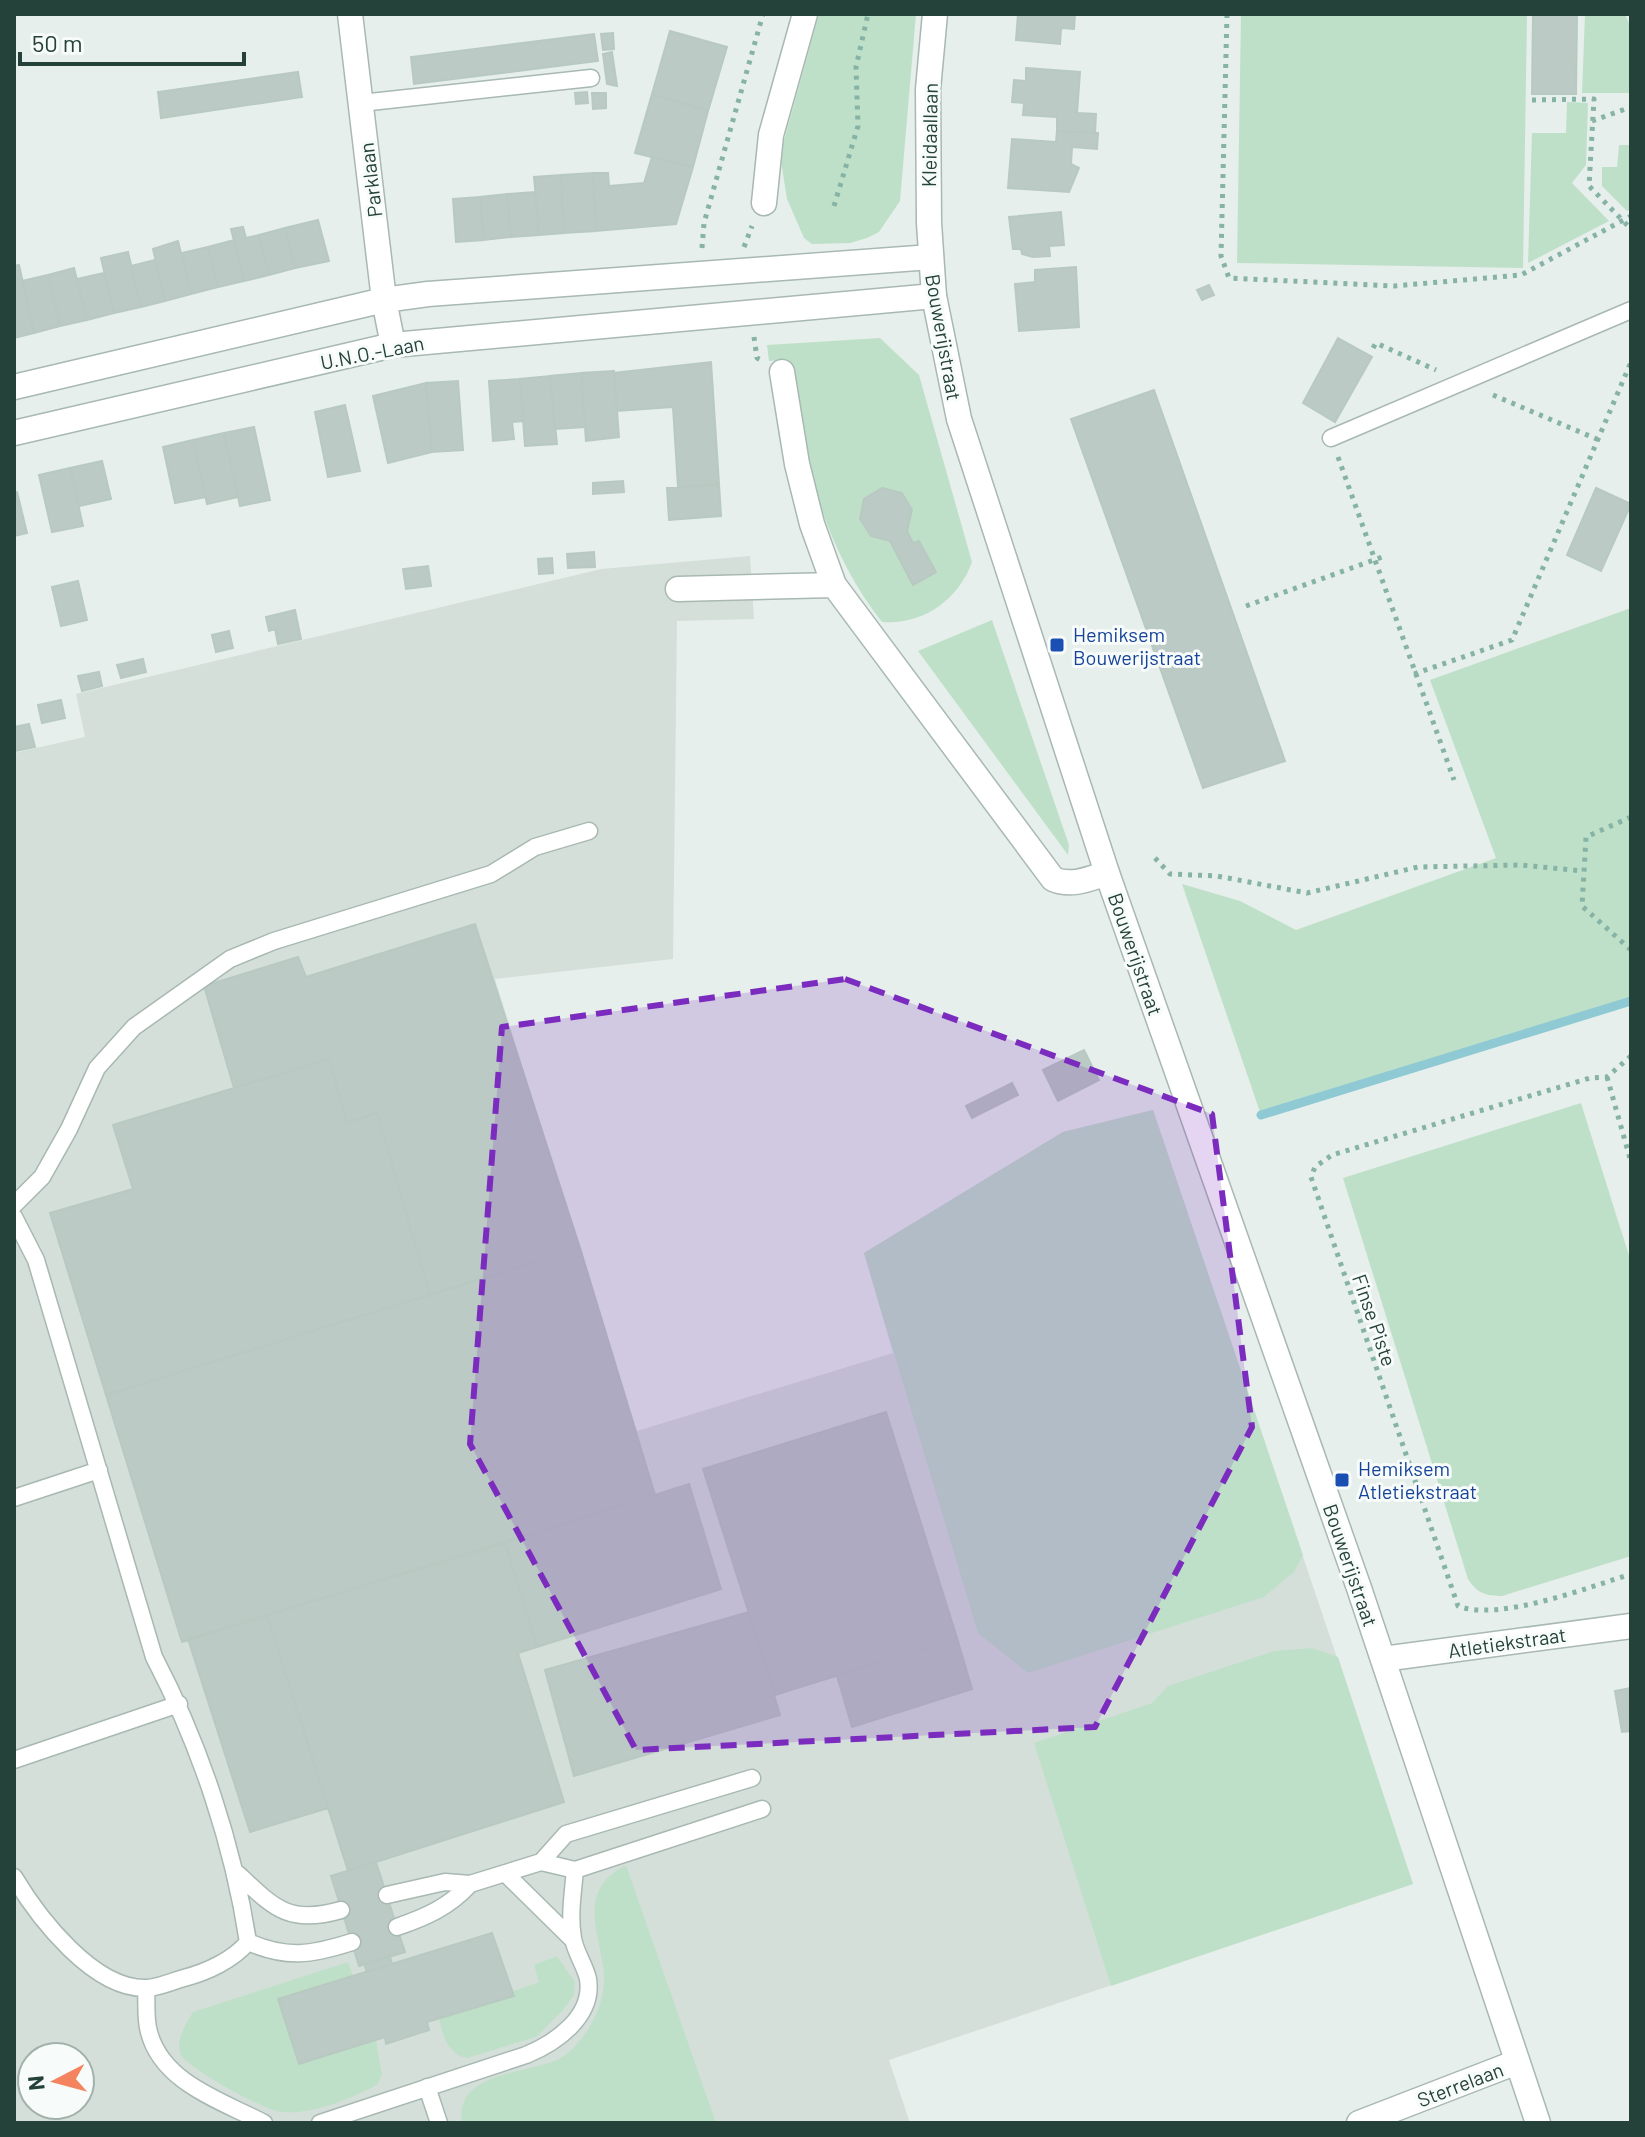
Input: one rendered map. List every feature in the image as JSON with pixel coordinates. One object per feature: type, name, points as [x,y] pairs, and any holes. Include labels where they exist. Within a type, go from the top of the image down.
[{"type":"street","name":"Parklaan","points":[[350,14],[384,300],[393,345]]},
{"type":"street","points":[[764,203],[771,135],[805,14]]},
{"type":"street","name":"Kleidaallaan","points":[[931,257],[927,134],[935,14]]},
{"type":"street","points":[[14,387],[384,300],[700,272],[931,257]]},
{"type":"street","name":"Bouwerijstraat","points":[[931,257],[934,296],[959,419],[1107,873],[1383,1659],[1538,2123]]},
{"type":"street","points":[[735,270],[744,313]]},
{"type":"street","name":"U.N.O.-Laan","points":[[14,433],[393,345],[934,296]]},
{"type":"street","name":"Bouwerijstraat","points":[[782,372],[797,464],[812,524],[834,585],[1053,879],[1063,883],[1080,882],[1107,873]]},
{"type":"street","points":[[678,589],[834,585]]},
{"type":"street","name":"Atletiekstraat","points":[[1383,1659],[1631,1626]]},
{"type":"street","name":"Sterrelaan","points":[[1359,2123],[1517,2062]]},
{"type":"lane","points":[[361,103],[591,78]]},
{"type":"lane","points":[[1331,438],[1631,310]]},
{"type":"lane","points":[[14,1205],[42,1177],[69,1129],[97,1068],[134,1027],[230,959],[274,941],[491,874],[535,847],[589,831]]},
{"type":"lane","points":[[14,1217],[36,1260],[154,1657],[179,1704],[238,1874],[248,1942],[237,1955],[195,1975],[146,1988],[106,1977],[62,1942],[14,1877]]},
{"type":"lane","points":[[14,1498],[99,1470]]},
{"type":"lane","points":[[14,1760],[179,1704]]},
{"type":"lane","points":[[541,1862],[566,1834],[752,1778]]},
{"type":"lane","points":[[387,1895],[445,1882],[470,1884],[541,1862],[575,1870],[762,1809]]},
{"type":"lane","points":[[320,2123],[526,2055],[551,2044],[569,2028],[583,2008],[588,1981],[573,1940],[575,1870]]},
{"type":"lane","points":[[505,1873],[573,1940]]},
{"type":"lane","points":[[238,1874],[272,1907],[298,1917],[341,1910]]},
{"type":"lane","points":[[397,1927],[429,1916],[455,1901],[470,1884]]},
{"type":"lane","points":[[248,1942],[275,1953],[304,1954],[352,1942]]},
{"type":"lane","points":[[146,1988],[148,2031],[162,2063],[191,2086],[264,2123]]},
{"type":"lane","points":[[427,2087],[439,2123]]},
{"type":"path","points":[[700,272],[704,223],[763,14]]},
{"type":"path","points":[[834,206],[858,126],[856,67],[868,14]]},
{"type":"path","points":[[1227,14],[1221,256],[1229,278],[1394,286],[1521,275],[1631,216]]},
{"type":"path","points":[[1532,100],[1594,99],[1589,186],[1631,229]]},
{"type":"path","points":[[1592,121],[1631,107]]},
{"type":"path","points":[[735,270],[764,203]]},
{"type":"path","points":[[744,313],[757,358],[782,372]]},
{"type":"path","points":[[1414,674],[1512,640],[1631,362]]},
{"type":"path","points":[[1331,438],[1454,780]]},
{"type":"path","points":[[1246,606],[1385,556]]},
{"type":"path","points":[[1631,817],[1586,837],[1582,906],[1631,950]]},
{"type":"path","points":[[1155,858],[1170,874],[1217,876],[1307,893],[1418,867],[1521,865],[1583,871]]},
{"type":"path","points":[[1631,1056],[1607,1077],[1631,1162]]},
{"type":"path","name":"Finse Piste","points":[[1607,1077],[1590,1078],[1332,1155],[1315,1167],[1311,1177],[1458,1606],[1474,1610],[1528,1604],[1631,1574]]},
{"type":"highlighted area","points":[[845,979],[1212,1114],[1252,1427],[1095,1727],[636,1750],[470,1444],[502,1027]]},
{"type":"shaded area","points":[[750,556],[754,619],[677,621],[673,959],[495,979],[637,1431],[893,1353],[864,1253],[1063,1132],[1153,1110],[1413,1884],[889,2060],[910,2123],[14,2123],[14,753],[85,737],[76,694],[601,569]]},
{"type":"green space","points":[[819,14],[916,14],[900,201],[879,232],[850,243],[812,244],[804,238],[787,199],[780,155]]},
{"type":"green space","points":[[1241,14],[1527,14],[1523,268],[1237,263]]},
{"type":"green space","points":[[1585,14],[1625,14],[1631,28],[1631,93],[1582,93]]},
{"type":"green space","points":[[1567,102],[1588,103],[1586,165],[1572,183],[1609,221],[1528,263],[1532,133],[1566,133]]},
{"type":"green space","points":[[1619,145],[1631,145],[1631,209],[1627,211],[1602,186],[1602,167],[1617,167]]},
{"type":"green space","points":[[880,338],[919,375],[972,562],[958,588],[937,608],[897,622],[882,622],[844,562],[829,530],[808,464],[786,360],[769,361],[767,345]]},
{"type":"green space","points":[[1631,608],[1631,1001],[1261,1115],[1182,884],[1240,901],[1296,930],[1496,858],[1430,680]]},
{"type":"green space","points":[[992,620],[1069,845],[1068,855],[918,651]]},
{"type":"green space","points":[[1581,1103],[1631,1262],[1631,1556],[1502,1596],[1491,1595],[1478,1591],[1468,1579],[1343,1178]]},
{"type":"green space","points":[[1153,1110],[1303,1555],[1294,1572],[1264,1597],[1028,1673],[978,1633],[864,1253],[1063,1132]]},
{"type":"green space","points":[[1312,1648],[1338,1657],[1413,1884],[1111,1986],[1034,1743],[1152,1703],[1168,1686],[1274,1651]]},
{"type":"green space","points":[[626,1865],[716,2123],[462,2123],[462,2107],[469,2094],[480,2085],[557,2060],[570,2051],[587,2031],[598,2008],[604,1983],[595,1923],[596,1897],[611,1875]]},
{"type":"green space","points":[[557,1956],[575,1982],[574,1995],[536,2037],[467,2058],[455,2053],[444,2037],[439,2018],[539,1982],[534,1965]]},
{"type":"green space","points":[[348,1962],[353,1976],[278,2000],[300,2064],[376,2040],[382,2075],[377,2085],[318,2108],[281,2112],[226,2087],[195,2068],[180,2053],[181,2037],[193,2012]]},
{"type":"building","points":[[1018,14],[1075,14],[1074,29],[1061,28],[1060,44],[1016,40]]},
{"type":"building","points":[[1533,14],[1577,14],[1576,94],[1532,94]]},
{"type":"building","points":[[670,31],[727,47],[708,111],[652,94]]},
{"type":"building","points":[[613,33],[614,49],[603,50],[601,34]]},
{"type":"building","points":[[594,34],[598,61],[414,84],[411,57]]},
{"type":"building","points":[[612,52],[617,86],[607,84],[603,54]]},
{"type":"building","points":[[1026,68],[1080,72],[1077,113],[1096,114],[1095,133],[1057,131],[1057,117],[1023,115],[1024,103],[1012,102],[1014,80],[1026,81]]},
{"type":"building","points":[[298,72],[302,97],[161,118],[158,92]]},
{"type":"building","points":[[587,92],[588,103],[576,104],[575,93]]},
{"type":"building","points":[[592,93],[606,93],[606,108],[593,109]]},
{"type":"building","points":[[652,94],[708,111],[693,167],[635,153]]},
{"type":"building","points":[[1057,131],[1098,133],[1097,149],[1072,147],[1071,164],[1079,168],[1069,192],[1008,188],[1012,139],[1056,142]]},
{"type":"building","points":[[652,157],[693,167],[676,224],[596,231],[593,173],[608,173],[609,186],[644,183]]},
{"type":"building","points":[[593,173],[596,231],[564,233],[561,175]]},
{"type":"building","points":[[561,175],[564,233],[539,235],[534,177]]},
{"type":"building","points":[[535,192],[539,235],[511,237],[507,194]]},
{"type":"building","points":[[507,194],[511,237],[484,240],[480,197]]},
{"type":"building","points":[[480,197],[484,240],[456,242],[453,199]]},
{"type":"building","points":[[1061,212],[1064,245],[1049,246],[1050,256],[1033,257],[1022,254],[1021,249],[1013,249],[1009,217]]},
{"type":"building","points":[[318,220],[329,261],[295,268],[285,228]]},
{"type":"building","points":[[243,227],[246,238],[259,235],[269,275],[244,281],[231,229]]},
{"type":"building","points":[[285,228],[295,268],[269,275],[259,235]]},
{"type":"building","points":[[234,240],[244,281],[218,287],[208,247]]},
{"type":"building","points":[[178,241],[191,294],[165,301],[153,249]]},
{"type":"building","points":[[208,247],[218,287],[191,294],[182,253]]},
{"type":"building","points":[[128,252],[141,307],[114,313],[101,258]]},
{"type":"building","points":[[155,260],[165,301],[141,307],[131,266]]},
{"type":"building","points":[[19,265],[34,333],[14,338],[14,266]]},
{"type":"building","points":[[1076,267],[1079,327],[1019,331],[1015,284],[1035,282],[1035,270]]},
{"type":"building","points":[[74,268],[87,320],[60,326],[48,275]]},
{"type":"building","points":[[104,273],[114,313],[87,320],[77,279]]},
{"type":"building","points":[[48,275],[60,326],[34,333],[22,281]]},
{"type":"building","points":[[1209,285],[1214,295],[1202,300],[1197,290]]},
{"type":"building","points":[[1338,338],[1372,357],[1335,422],[1303,403]]},
{"type":"building","points":[[711,362],[719,484],[678,487],[673,407],[617,411],[614,373]]},
{"type":"building","points":[[614,371],[619,437],[586,441],[581,373]]},
{"type":"building","points":[[581,373],[585,427],[555,429],[550,376]]},
{"type":"building","points":[[550,376],[557,444],[525,446],[520,379]]},
{"type":"building","points":[[520,379],[523,421],[512,422],[514,439],[493,441],[489,381]]},
{"type":"building","points":[[458,381],[463,450],[432,452],[426,383]]},
{"type":"building","points":[[426,383],[432,452],[388,463],[373,396]]},
{"type":"building","points":[[1154,390],[1285,761],[1203,788],[1071,419]]},
{"type":"building","points":[[345,405],[360,471],[328,477],[315,412]]},
{"type":"building","points":[[254,427],[270,500],[240,506],[224,433]]},
{"type":"building","points":[[224,433],[238,497],[207,504],[193,440]]},
{"type":"building","points":[[193,440],[206,497],[175,503],[163,447]]},
{"type":"building","points":[[102,461],[111,499],[79,506],[70,468]]},
{"type":"building","points":[[70,468],[83,526],[52,532],[39,475]]},
{"type":"building","points":[[623,481],[624,492],[593,494],[593,483]]},
{"type":"building","points":[[719,484],[721,516],[669,520],[667,488]]},
{"type":"building","points":[[882,488],[902,493],[912,510],[907,531],[913,543],[919,541],[936,572],[913,585],[890,541],[871,536],[860,519],[864,499]]},
{"type":"building","points":[[1596,488],[1631,504],[1601,571],[1567,555]]},
{"type":"building","points":[[17,492],[27,533],[14,536],[14,493]]},
{"type":"building","points":[[594,552],[595,567],[568,568],[567,554]]},
{"type":"building","points":[[552,558],[553,573],[539,574],[538,559]]},
{"type":"building","points":[[428,566],[431,586],[406,589],[403,569]]},
{"type":"building","points":[[78,581],[87,620],[61,626],[52,587]]},
{"type":"building","points":[[295,610],[301,639],[278,644],[275,629],[269,631],[266,617]]},
{"type":"building","points":[[229,631],[233,648],[216,652],[212,635]]},
{"type":"building","points":[[143,659],[146,672],[121,678],[117,665]]},
{"type":"building","points":[[99,672],[102,686],[82,691],[78,676]]},
{"type":"building","points":[[61,700],[65,718],[42,723],[38,705]]},
{"type":"building","points":[[29,724],[35,747],[15,751],[14,727]]},
{"type":"building","points":[[475,924],[580,1248],[430,1295],[377,1113],[347,1123],[329,1059],[234,1088],[204,986],[298,957],[306,977]]},
{"type":"building","points":[[1084,1050],[1099,1080],[1058,1101],[1043,1070]]},
{"type":"building","points":[[329,1059],[347,1123],[377,1113],[430,1295],[106,1395],[50,1213],[133,1189],[113,1125]]},
{"type":"building","points":[[1012,1083],[1018,1095],[972,1118],[966,1106]]},
{"type":"building","points":[[580,1248],[655,1495],[182,1642],[106,1395]]},
{"type":"building","points":[[886,1412],[957,1638],[775,1695],[703,1469]]},
{"type":"building","points":[[689,1484],[721,1589],[537,1647],[505,1543]]},
{"type":"building","points":[[505,1543],[537,1647],[518,1653],[564,1802],[348,1871],[267,1615]]},
{"type":"building","points":[[749,1612],[780,1715],[574,1776],[545,1670]]},
{"type":"building","points":[[267,1615],[328,1808],[250,1832],[188,1639]]},
{"type":"building","points":[[957,1638],[972,1689],[852,1727],[837,1676]]},
{"type":"building","points":[[1631,1688],[1631,1731],[1622,1732],[1615,1691]]},
{"type":"building","points":[[376,1862],[405,1952],[359,1966],[331,1876]]},
{"type":"building","points":[[492,1933],[514,1996],[427,2022],[429,2030],[386,2044],[385,2037],[299,2064],[278,1999]]},
{"type":"building","points":[[390,1956],[392,1964],[367,1972],[364,1964]]},
{"type":"waterway","points":[[1261,1115],[1631,1001]]},
{"type":"place","name":"Hemiksem Bouwerijstraat","points":[[1057,645]]},
{"type":"place","name":"Hemiksem Atletiekstraat","points":[[1342,1480]]}]
